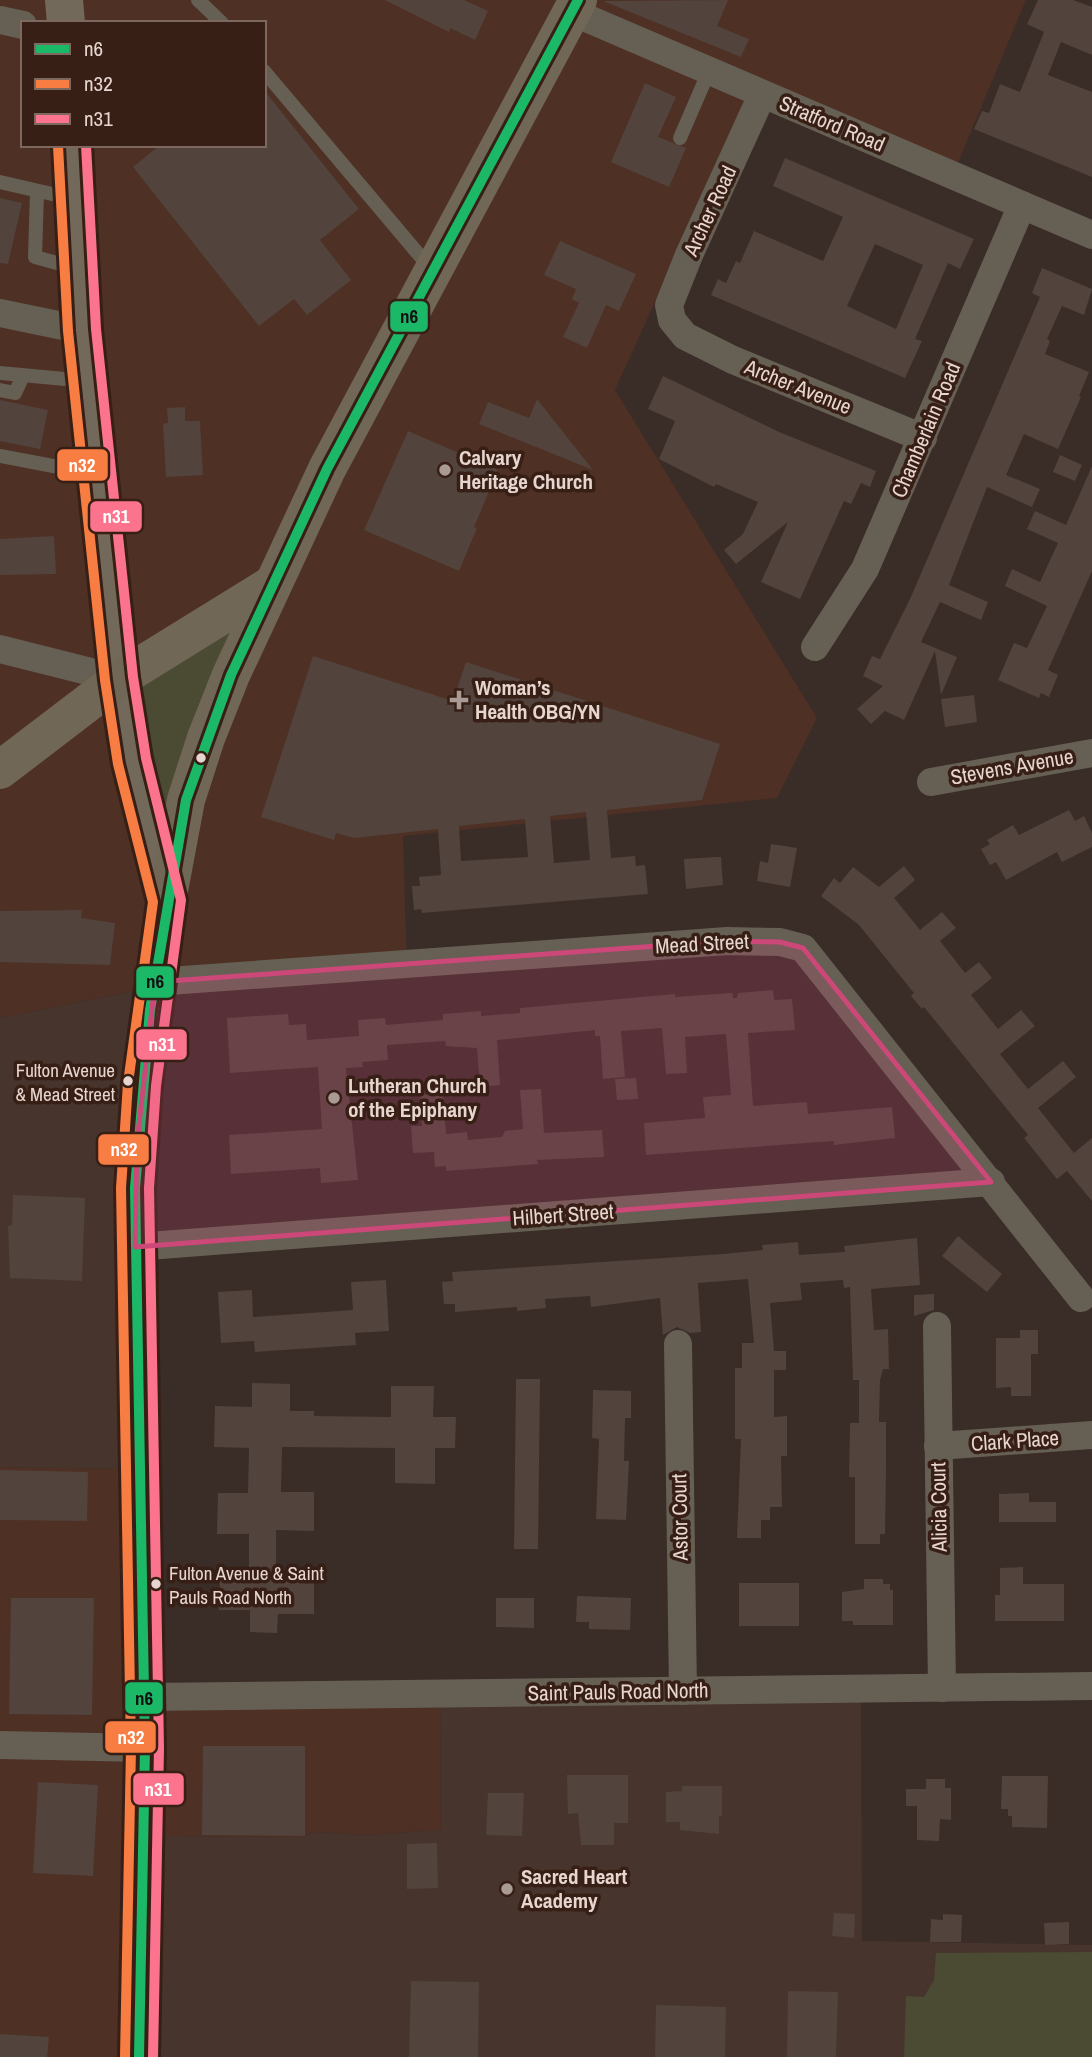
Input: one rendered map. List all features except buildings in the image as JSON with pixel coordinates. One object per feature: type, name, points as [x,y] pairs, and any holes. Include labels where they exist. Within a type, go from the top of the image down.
[{"type":"main road","points":[[64,0],[65,21]]},
{"type":"main road","points":[[139,2057],[145,1748],[135,1247],[137,1142],[155,982],[186,800],[206,738],[271,585],[357,408],[575,6]]},
{"type":"main road","points":[[72,147],[82,330],[120,679],[132,761],[167,901]]},
{"type":"main road","points":[[0,770],[120,679],[271,585]]},
{"type":"street","name":"Stratford Road","points":[[575,6],[762,95],[1092,234]]},
{"type":"street","points":[[0,20],[21,24]]},
{"type":"street","name":"Archer Road","points":[[678,327],[672,320],[669,305],[762,95]]},
{"type":"street","name":"Chamberlain Road","points":[[815,647],[865,569],[1022,205]]},
{"type":"street","points":[[0,313],[82,330]]},
{"type":"street","name":"Archer Avenue","points":[[678,327],[685,336],[733,360],[923,438]]},
{"type":"street","points":[[0,649],[120,679]]},
{"type":"street","name":"Stevens Avenue","points":[[932,782],[1092,753]]},
{"type":"street","name":"Mead Street","points":[[155,982],[727,941],[780,942],[803,948],[823,969],[1081,1298]]},
{"type":"street","name":"Hilbert Street","points":[[135,1247],[990,1182]]},
{"type":"street","name":"Alicia Court","points":[[937,1326],[942,1688]]},
{"type":"street","name":"Astor Court","points":[[678,1344],[683,1691]]},
{"type":"street","name":"Clark Place","points":[[939,1446],[1092,1435]]},
{"type":"street","name":"Saint Pauls Road North","points":[[143,1697],[1092,1686]]},
{"type":"street","points":[[0,1745],[145,1748]]},
{"type":"lane","points":[[198,0],[220,21]]},
{"type":"lane","points":[[680,138],[709,71]]},
{"type":"lane","points":[[266,73],[432,270]]},
{"type":"lane","points":[[0,182],[75,199]]},
{"type":"lane","points":[[37,192],[35,257],[79,269]]},
{"type":"lane","points":[[0,373],[88,381]]},
{"type":"lane","points":[[0,390],[15,393],[23,376]]},
{"type":"lane","points":[[0,447],[30,452],[41,464]]},
{"type":"lane","points":[[0,456],[97,474]]},
{"type":"highlighted area","points":[[727,941],[780,942],[803,948],[823,969],[991,1182],[135,1247],[137,1142],[155,982]]},
{"type":"shaded area","points":[[0,0],[1026,0],[957,165],[755,81],[615,390],[817,718],[777,798],[403,836],[407,968],[134,991],[0,1018]]},
{"type":"shaded area","points":[[134,991],[133,1469],[0,1467],[0,1018]]},
{"type":"shaded area","points":[[0,1467],[133,1469],[138,1697],[440,1692],[441,1830],[366,1835],[314,1832],[304,1837],[158,1836],[148,2057],[0,2057]]},
{"type":"shaded area","name":"Sacred Heart Academy","points":[[440,1692],[861,1695],[862,1941],[1092,1945],[1092,2057],[148,2057],[158,1836],[304,1837],[314,1832],[366,1835],[441,1830]]},
{"type":"green space","points":[[237,623],[165,837],[131,689]]},
{"type":"green space","points":[[1092,1952],[1092,2057],[904,2057],[906,1996],[924,1997],[934,1980],[936,1953]]},
{"type":"transit line","name":"n6","points":[[139,2057],[145,1748],[135,1188],[150,1010],[186,800],[231,675],[327,469],[578,0]]},
{"type":"transit line","name":"n32","points":[[58,147],[68,331],[105,680],[118,764],[153,902],[128,1083],[121,1188],[131,1748],[125,2057]]},
{"type":"transit line","name":"n31","points":[[86,147],[96,329],[133,677],[146,758],[181,900],[156,1086],[149,1188],[159,1748],[153,2057]]},
{"type":"place","name":"Calvary Heritage Church","points":[[445,470]]},
{"type":"place","name":"Woman’s Health OBG/YN","points":[[459,700]]},
{"type":"place","name":"Fulton Avenue & Mead Street","points":[[128,1081]]},
{"type":"place","name":"Lutheran Church of the Epiphany","points":[[334,1098]]},
{"type":"place","name":"Fulton Avenue & Saint Pauls Road North","points":[[156,1584]]},
{"type":"place","name":"Sacred Heart Academy","points":[[507,1889]]}]
